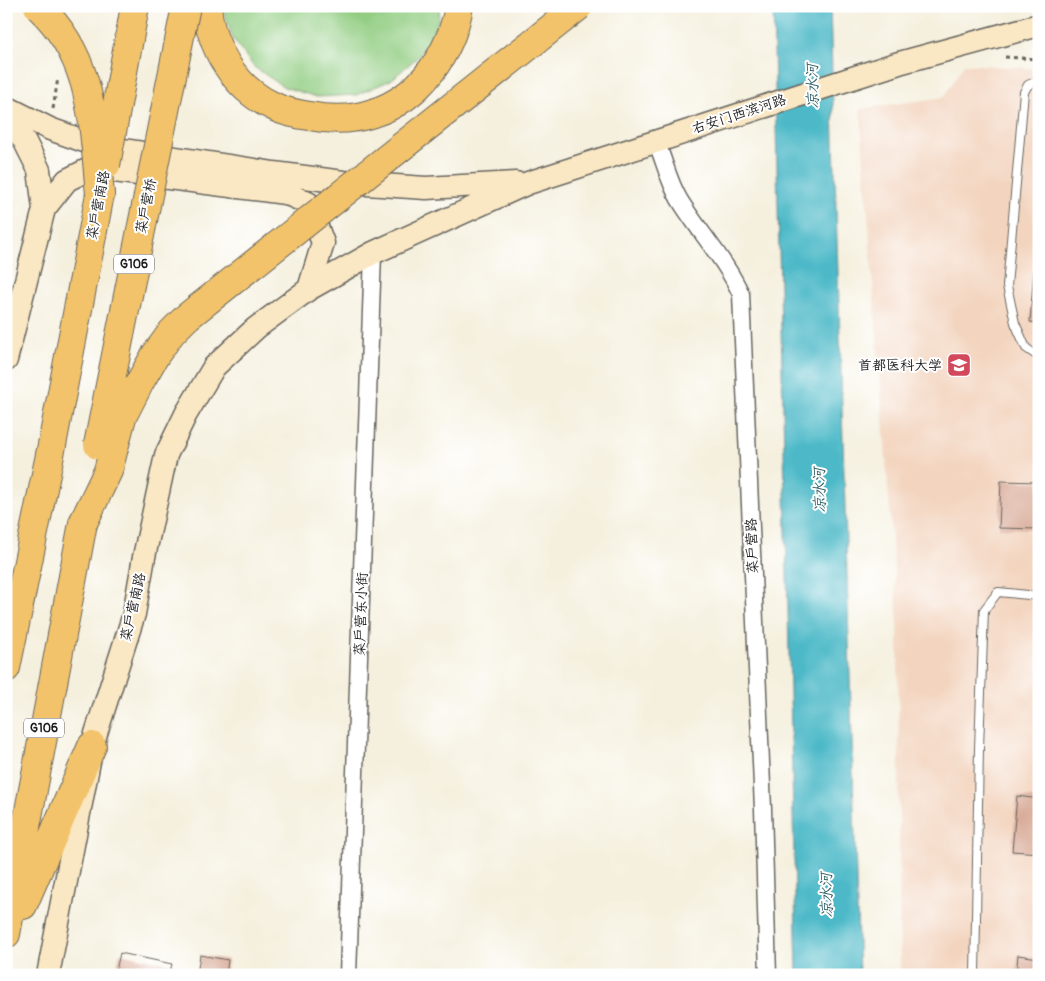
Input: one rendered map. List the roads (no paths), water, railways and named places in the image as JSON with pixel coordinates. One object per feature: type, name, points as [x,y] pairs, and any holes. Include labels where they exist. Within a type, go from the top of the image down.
[{"type":"highway","points":[[38,6],[50,17],[71,47],[82,73],[91,107],[100,194]]},
{"type":"highway","name":"菜户营南路","points":[[6,668],[52,445],[134,6]]},
{"type":"highway","name":"菜户营桥","points":[[83,523],[186,6]]},
{"type":"highway","points":[[207,6],[208,21],[218,50],[233,74],[252,94],[279,109],[322,119],[347,118],[373,113],[394,103],[414,89],[432,72],[448,45],[457,20],[459,6]]},
{"type":"highway","points":[[83,523],[108,471],[122,418],[156,354],[172,332],[187,317],[579,6]]},
{"type":"highway","name":"G106","points":[[6,934],[83,523]]},
{"type":"highway","points":[[6,943],[92,746]]},
{"type":"street","name":"右安门西滨河路","points":[[528,183],[898,63],[1039,26]]},
{"type":"street","points":[[6,107],[50,129],[98,146],[274,173],[426,188],[528,183]]},
{"type":"street","points":[[6,116],[24,140],[39,170],[44,209],[6,360]]},
{"type":"street","name":"菜户营路","points":[[656,141],[678,196],[691,218],[723,259],[741,294],[763,809],[768,975]]},
{"type":"street","points":[[44,209],[67,180],[91,168],[285,193],[308,203],[323,243],[309,290]]},
{"type":"street","name":"菜户营南路","points":[[48,975],[92,746],[134,614],[166,455],[186,414],[214,367],[256,328],[309,290],[374,254],[528,183]]},
{"type":"street","name":"菜户营东小街","points":[[348,975],[374,254]]},
{"type":"lane","points":[[1039,80],[1028,85],[1024,92],[1007,286],[1015,322],[1026,348],[1039,357]]},
{"type":"lane","points":[[975,975],[978,748],[984,610],[998,592],[1039,596]]},
{"type":"water","name":"凉水河","points":[[773,6],[830,6],[859,975],[797,975]]},
{"type":"place","name":"首都医科大学","points":[[959,365]]}]
